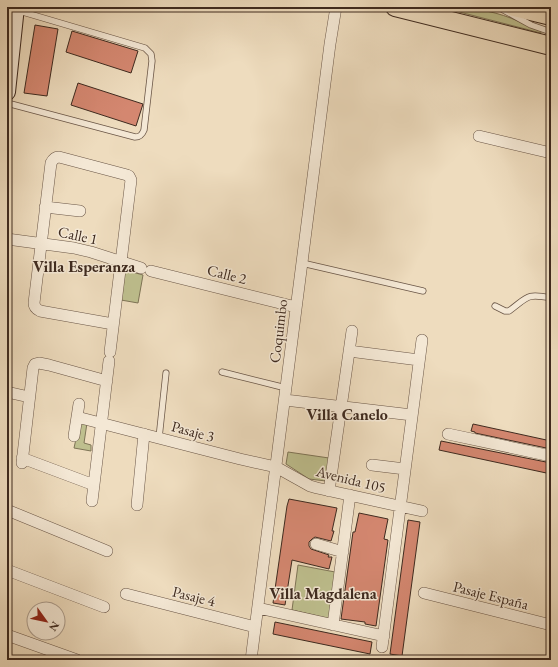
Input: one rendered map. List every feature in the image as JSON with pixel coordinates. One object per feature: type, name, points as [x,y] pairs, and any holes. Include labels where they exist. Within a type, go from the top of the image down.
[{"type":"main road","points":[[395,7],[551,46]]},
{"type":"main road","points":[[514,7],[548,13]]},
{"type":"street","name":"Coquimbo","points":[[251,660],[336,7]]},
{"type":"street","points":[[7,86],[16,8]]},
{"type":"street","points":[[479,136],[551,153]]},
{"type":"street","points":[[92,501],[132,182],[131,178],[127,175],[59,157],[54,158],[51,163],[34,303],[36,308],[40,311],[113,324]]},
{"type":"street","points":[[45,207],[80,211]]},
{"type":"street","name":"Calle 1","points":[[7,239],[78,249],[146,269]]},
{"type":"street","name":"Calle 2","points":[[146,269],[296,307]]},
{"type":"street","points":[[329,491],[352,331]]},
{"type":"street","points":[[258,608],[333,625],[383,641],[404,469],[422,340]]},
{"type":"street","points":[[349,351],[419,360]]},
{"type":"street","points":[[94,485],[22,461],[29,397],[33,368],[35,364],[39,363],[107,381]]},
{"type":"street","points":[[7,392],[29,397]]},
{"type":"street","points":[[284,400],[412,415]]},
{"type":"street","points":[[74,436],[79,404]]},
{"type":"street","name":"Pasaje 3","points":[[77,417],[276,467]]},
{"type":"street","points":[[137,505],[144,434]]},
{"type":"street","points":[[448,434],[551,456]]},
{"type":"street","points":[[372,464],[404,469]]},
{"type":"street","name":"Avenida 105","points":[[276,467],[310,486],[422,511]]},
{"type":"street","points":[[333,625],[350,495]]},
{"type":"street","points":[[7,510],[107,551]]},
{"type":"street","points":[[316,544],[343,552]]},
{"type":"street","points":[[7,570],[104,607]]},
{"type":"street","name":"Pasaje España","points":[[424,593],[551,625]]},
{"type":"street","name":"Pasaje 4","points":[[126,594],[255,628]]},
{"type":"street","points":[[7,635],[77,660]]},
{"type":"lane","points":[[498,7],[551,32]]},
{"type":"lane","points":[[7,103],[138,137],[143,134],[144,130],[152,61],[151,54],[145,48],[16,8]]},
{"type":"lane","points":[[302,263],[423,291]]},
{"type":"lane","points":[[495,306],[505,311],[509,311],[528,297],[536,296],[551,298]]},
{"type":"lane","points":[[222,372],[286,388]]},
{"type":"lane","points":[[159,438],[166,373]]},
{"type":"green space","points":[[440,7],[496,13],[526,24],[541,31],[541,33]]},
{"type":"green space","points":[[125,270],[143,275],[138,303],[121,300]]},
{"type":"green space","points":[[80,421],[87,423],[84,443],[91,445],[91,451],[74,448]]},
{"type":"green space","points":[[288,452],[329,458],[326,481],[309,479],[286,464]]},
{"type":"green space","points":[[298,565],[335,572],[330,619],[292,610]]},
{"type":"building","points":[[35,25],[58,29],[47,96],[24,93]]},
{"type":"building","points":[[72,31],[138,51],[131,73],[66,52]]},
{"type":"building","points":[[78,83],[143,104],[136,126],[71,105]]},
{"type":"building","points":[[473,424],[551,441],[551,449],[475,433],[471,431]]},
{"type":"building","points":[[441,441],[551,463],[551,474],[439,450]]},
{"type":"building","points":[[289,499],[337,508],[331,541],[315,537],[309,542],[311,549],[329,555],[328,557],[332,557],[329,569],[292,560],[285,605],[273,603]]},
{"type":"building","points":[[359,513],[388,519],[384,539],[388,540],[376,626],[365,624],[365,622],[341,619],[353,532],[355,532]]},
{"type":"building","points":[[408,520],[420,522],[402,656],[390,654]]},
{"type":"building","points":[[275,622],[372,642],[370,654],[273,634]]},
{"type":"district","name":"Villa Esperanza","points":[[84,266]]},
{"type":"district","name":"Villa Canelo","points":[[347,414]]},
{"type":"district","name":"Villa Magdalena","points":[[323,593]]}]
